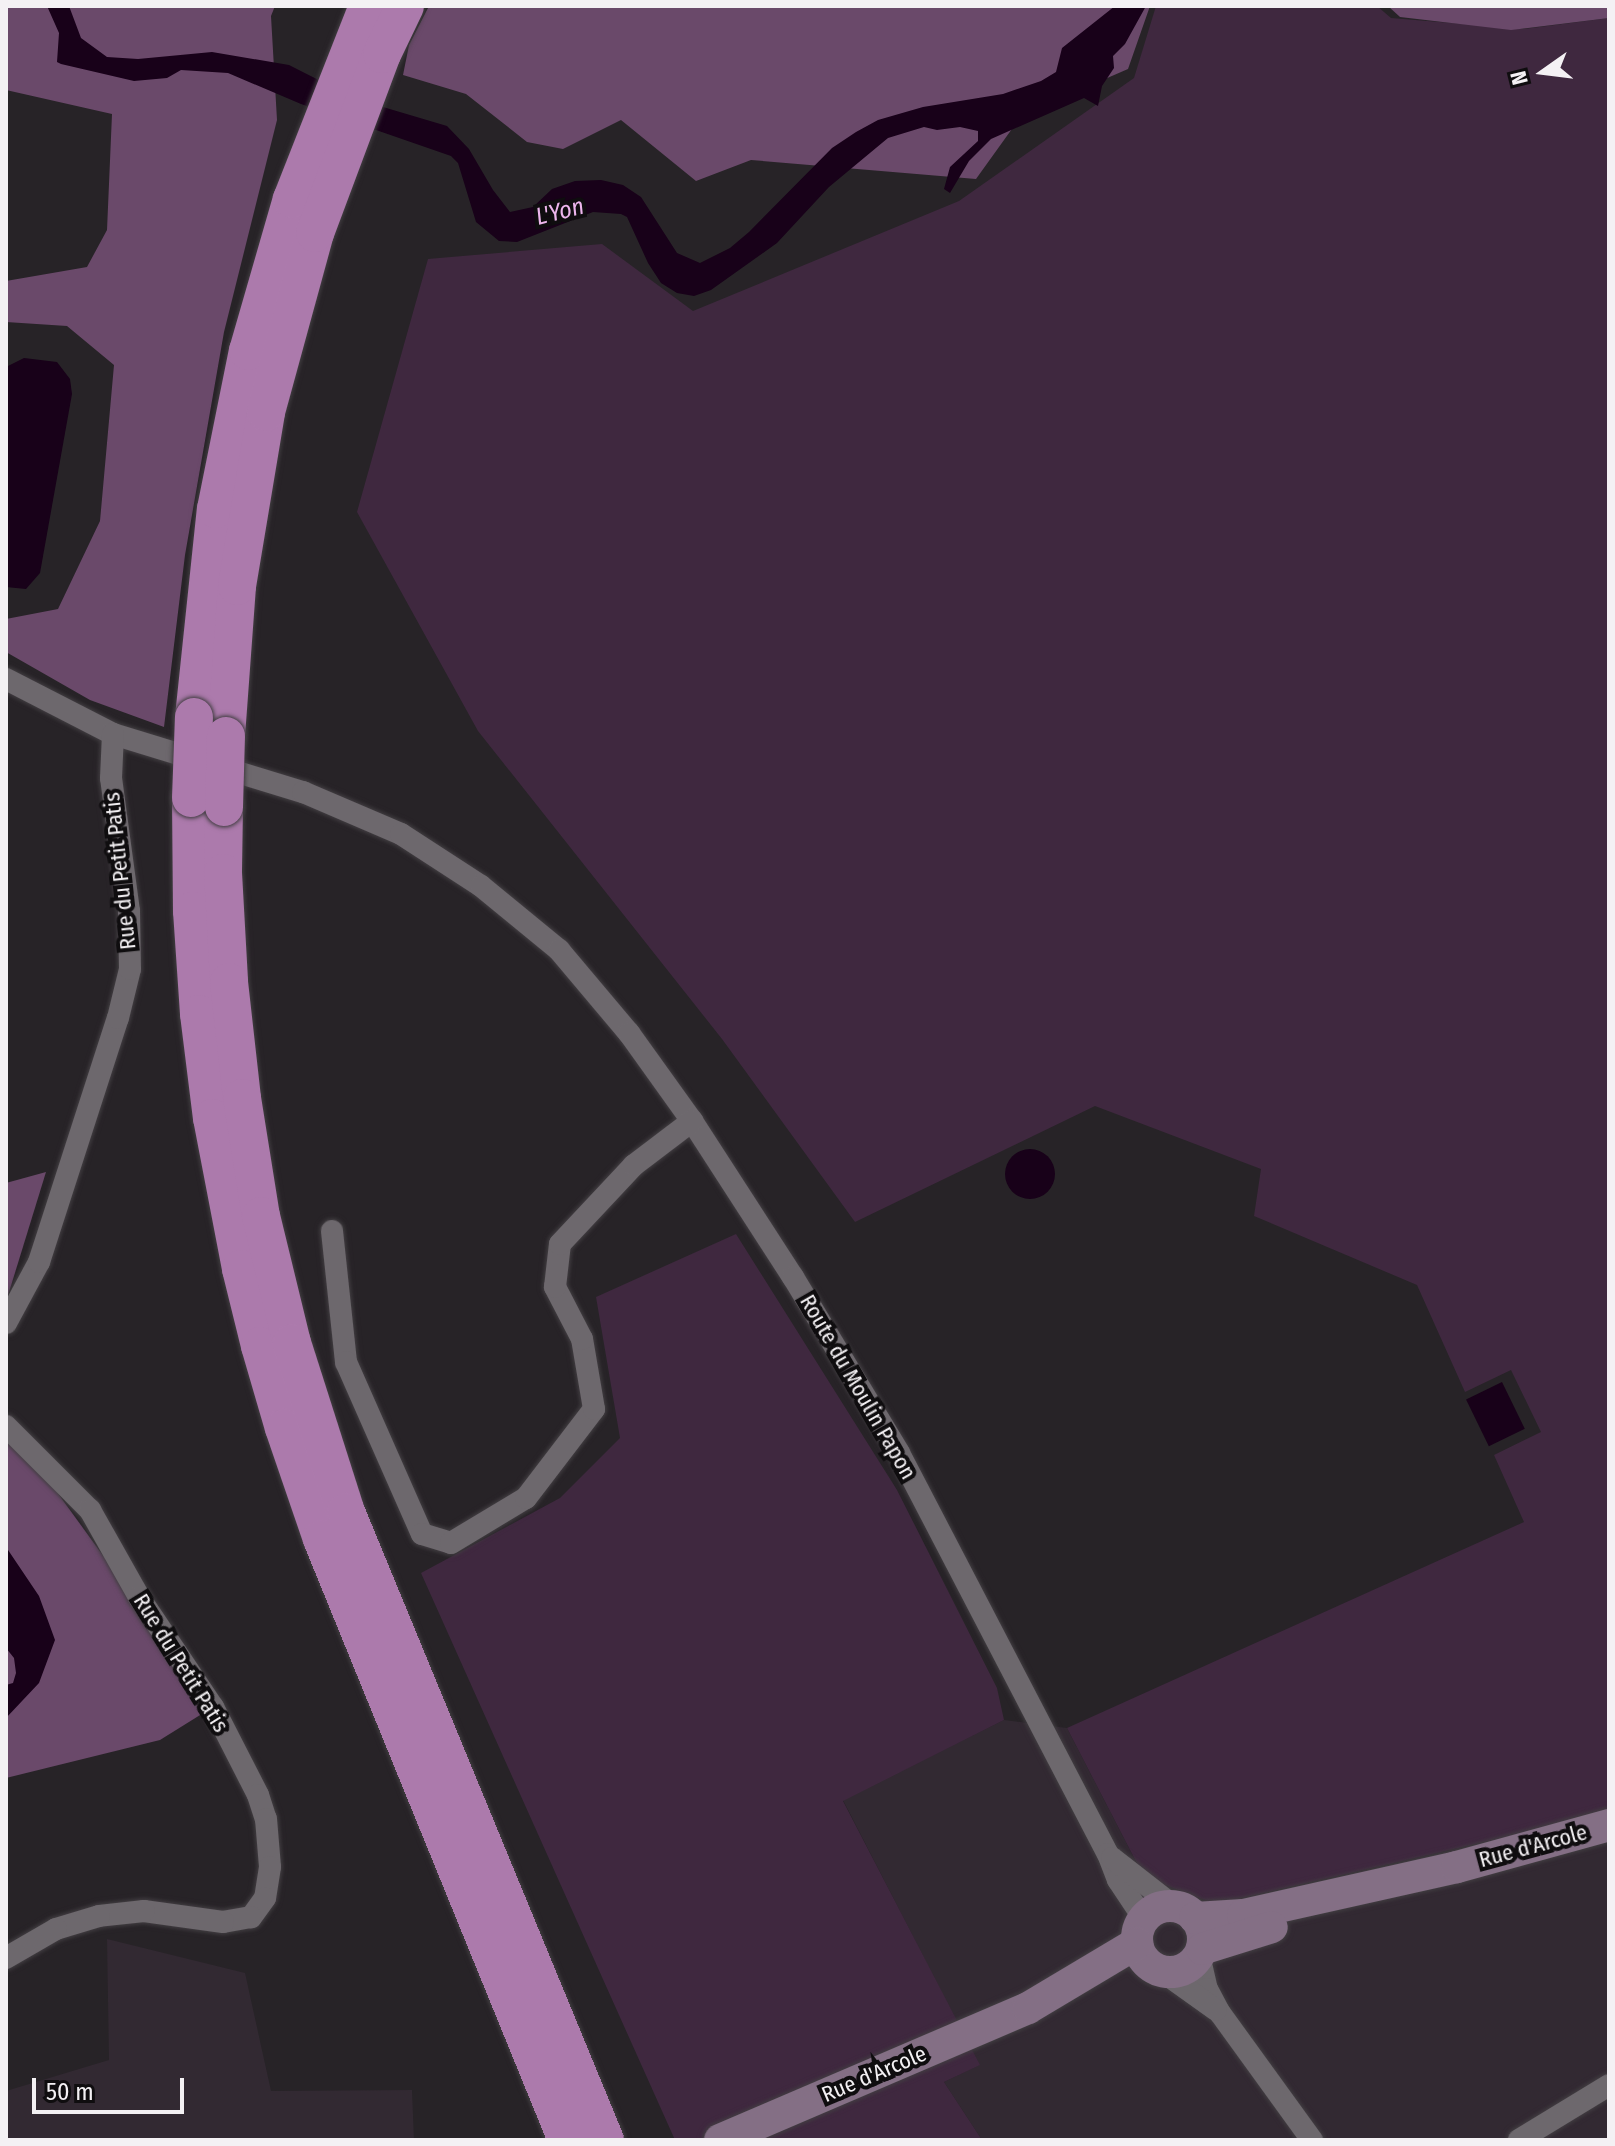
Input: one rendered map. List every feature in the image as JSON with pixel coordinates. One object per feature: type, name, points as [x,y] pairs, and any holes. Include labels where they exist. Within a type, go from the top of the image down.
[{"type":"highway","points":[[361,66],[368,6]]},
{"type":"highway","points":[[405,6],[361,66],[333,135],[281,235],[230,432],[205,583],[210,727],[208,802],[192,911],[203,1044],[226,1195],[260,1346],[284,1428],[322,1539],[567,2140]]},
{"type":"highway","points":[[208,802],[242,1098],[261,1216],[292,1343],[322,1444],[356,1537],[605,2140]]},
{"type":"main road","name":"Rue d'Arcole","points":[[1193,1932],[1243,1915],[1457,1867],[1609,1825]]},
{"type":"main road","points":[[1163,1907],[1193,1932],[1184,1969],[1150,1950],[1163,1907]]},
{"type":"main road","name":"Rue d'Arcole","points":[[720,2140],[1028,2008],[1078,1997],[1116,1978],[1150,1950]]},
{"type":"street","name":"Route du Moulin Papon","points":[[6,679],[113,734],[303,792],[401,834],[481,886],[559,950],[629,1033],[692,1121],[793,1277],[899,1453],[1108,1854],[1150,1950]]},
{"type":"street","name":"Rue du Petit Patis","points":[[6,1323],[39,1262],[118,1018],[130,969],[129,911],[111,778],[113,734]]},
{"type":"street","points":[[332,1231],[346,1362],[422,1534],[451,1543],[526,1498],[594,1409],[582,1339],[555,1287],[560,1244],[634,1165],[692,1121]]},
{"type":"street","name":"Rue du Petit Patis","points":[[6,1426],[90,1510],[139,1597],[213,1707],[258,1795],[266,1819],[270,1867],[265,1898],[251,1917],[223,1922],[144,1911],[99,1916],[56,1929],[6,1958]]},
{"type":"street","name":"Route du Moulin Papon","points":[[1108,1854],[1193,1932]]},
{"type":"street","points":[[1193,1932],[1207,1989],[1220,2013],[1312,2140]]},
{"type":"street","points":[[1150,1950],[1220,2013]]},
{"type":"street","points":[[1519,2140],[1609,2085]]},
{"type":"shaded area","points":[[6,6],[275,6],[271,16],[277,120],[224,332],[185,555],[164,727],[90,700],[6,652],[6,619],[58,609],[100,521],[114,365],[67,326],[6,322],[6,281],[87,267],[107,230],[112,114],[6,90]]},
{"type":"shaded area","points":[[429,6],[1150,6],[1128,69],[1022,115],[976,179],[751,160],[696,181],[621,120],[563,149],[527,142],[466,94],[403,75],[409,45]]},
{"type":"shaded area","points":[[1156,6],[1377,6],[1391,18],[1524,29],[1609,18],[1609,1813],[1216,1904],[1144,1877],[1067,1728],[1524,1522],[1494,1455],[1541,1432],[1511,1370],[1465,1392],[1417,1285],[1254,1216],[1261,1169],[1095,1106],[855,1222],[722,1039],[478,731],[357,512],[428,259],[602,244],[693,311],[959,201],[1134,78]]},
{"type":"shaded area","points":[[1388,6],[1609,6],[1609,18],[1511,30],[1400,17]]},
{"type":"shaded area","points":[[46,1172],[6,1302],[6,1183]]},
{"type":"shaded area","points":[[736,1234],[897,1490],[997,1688],[1004,1720],[843,1801],[980,2065],[944,2082],[982,2140],[675,2140],[421,1573],[560,1498],[620,1438],[596,1297]]},
{"type":"shaded area","points":[[6,1422],[213,1707],[160,1740],[6,1778]]},
{"type":"shaded area","points":[[1004,1720],[1067,1728],[1144,1877],[1609,1813],[1609,2140],[982,2140],[944,2082],[979,2065],[843,1800]]},
{"type":"shaded area","points":[[107,1939],[245,1973],[271,2091],[412,2090],[414,2140],[6,2140],[6,2091],[109,2060]]},
{"type":"water","name":"L'Yon","points":[[47,6],[69,6],[81,38],[107,57],[138,59],[212,52],[289,65],[356,99],[447,126],[469,149],[510,212],[533,207],[552,189],[575,181],[601,180],[623,185],[641,197],[677,253],[700,263],[730,248],[832,148],[856,132],[878,120],[923,107],[1003,94],[1041,81],[1056,72],[1062,48],[1115,6],[1146,6],[1125,44],[1113,56],[1114,68],[1102,86],[1098,106],[1084,98],[991,139],[969,161],[950,193],[944,189],[950,167],[978,141],[978,131],[960,127],[937,130],[924,127],[888,138],[829,187],[777,243],[711,290],[694,296],[677,293],[661,283],[627,217],[621,214],[593,212],[517,242],[499,241],[476,222],[458,163],[451,156],[301,104],[228,73],[181,70],[167,78],[134,81],[61,64],[57,62],[59,33]]},
{"type":"water","points":[[24,358],[57,362],[70,379],[72,394],[40,573],[26,589],[6,587],[6,367]]},
{"type":"water","points":[[1030,1149],[1048,1156],[1055,1174],[1048,1192],[1030,1199],[1012,1192],[1005,1174],[1012,1156]]},
{"type":"water","points":[[1502,1382],[1525,1429],[1489,1446],[1466,1400]]},
{"type":"water","points":[[6,1547],[39,1596],[55,1640],[39,1683],[6,1718],[6,1685],[13,1683],[16,1673],[14,1658],[6,1648]]}]
